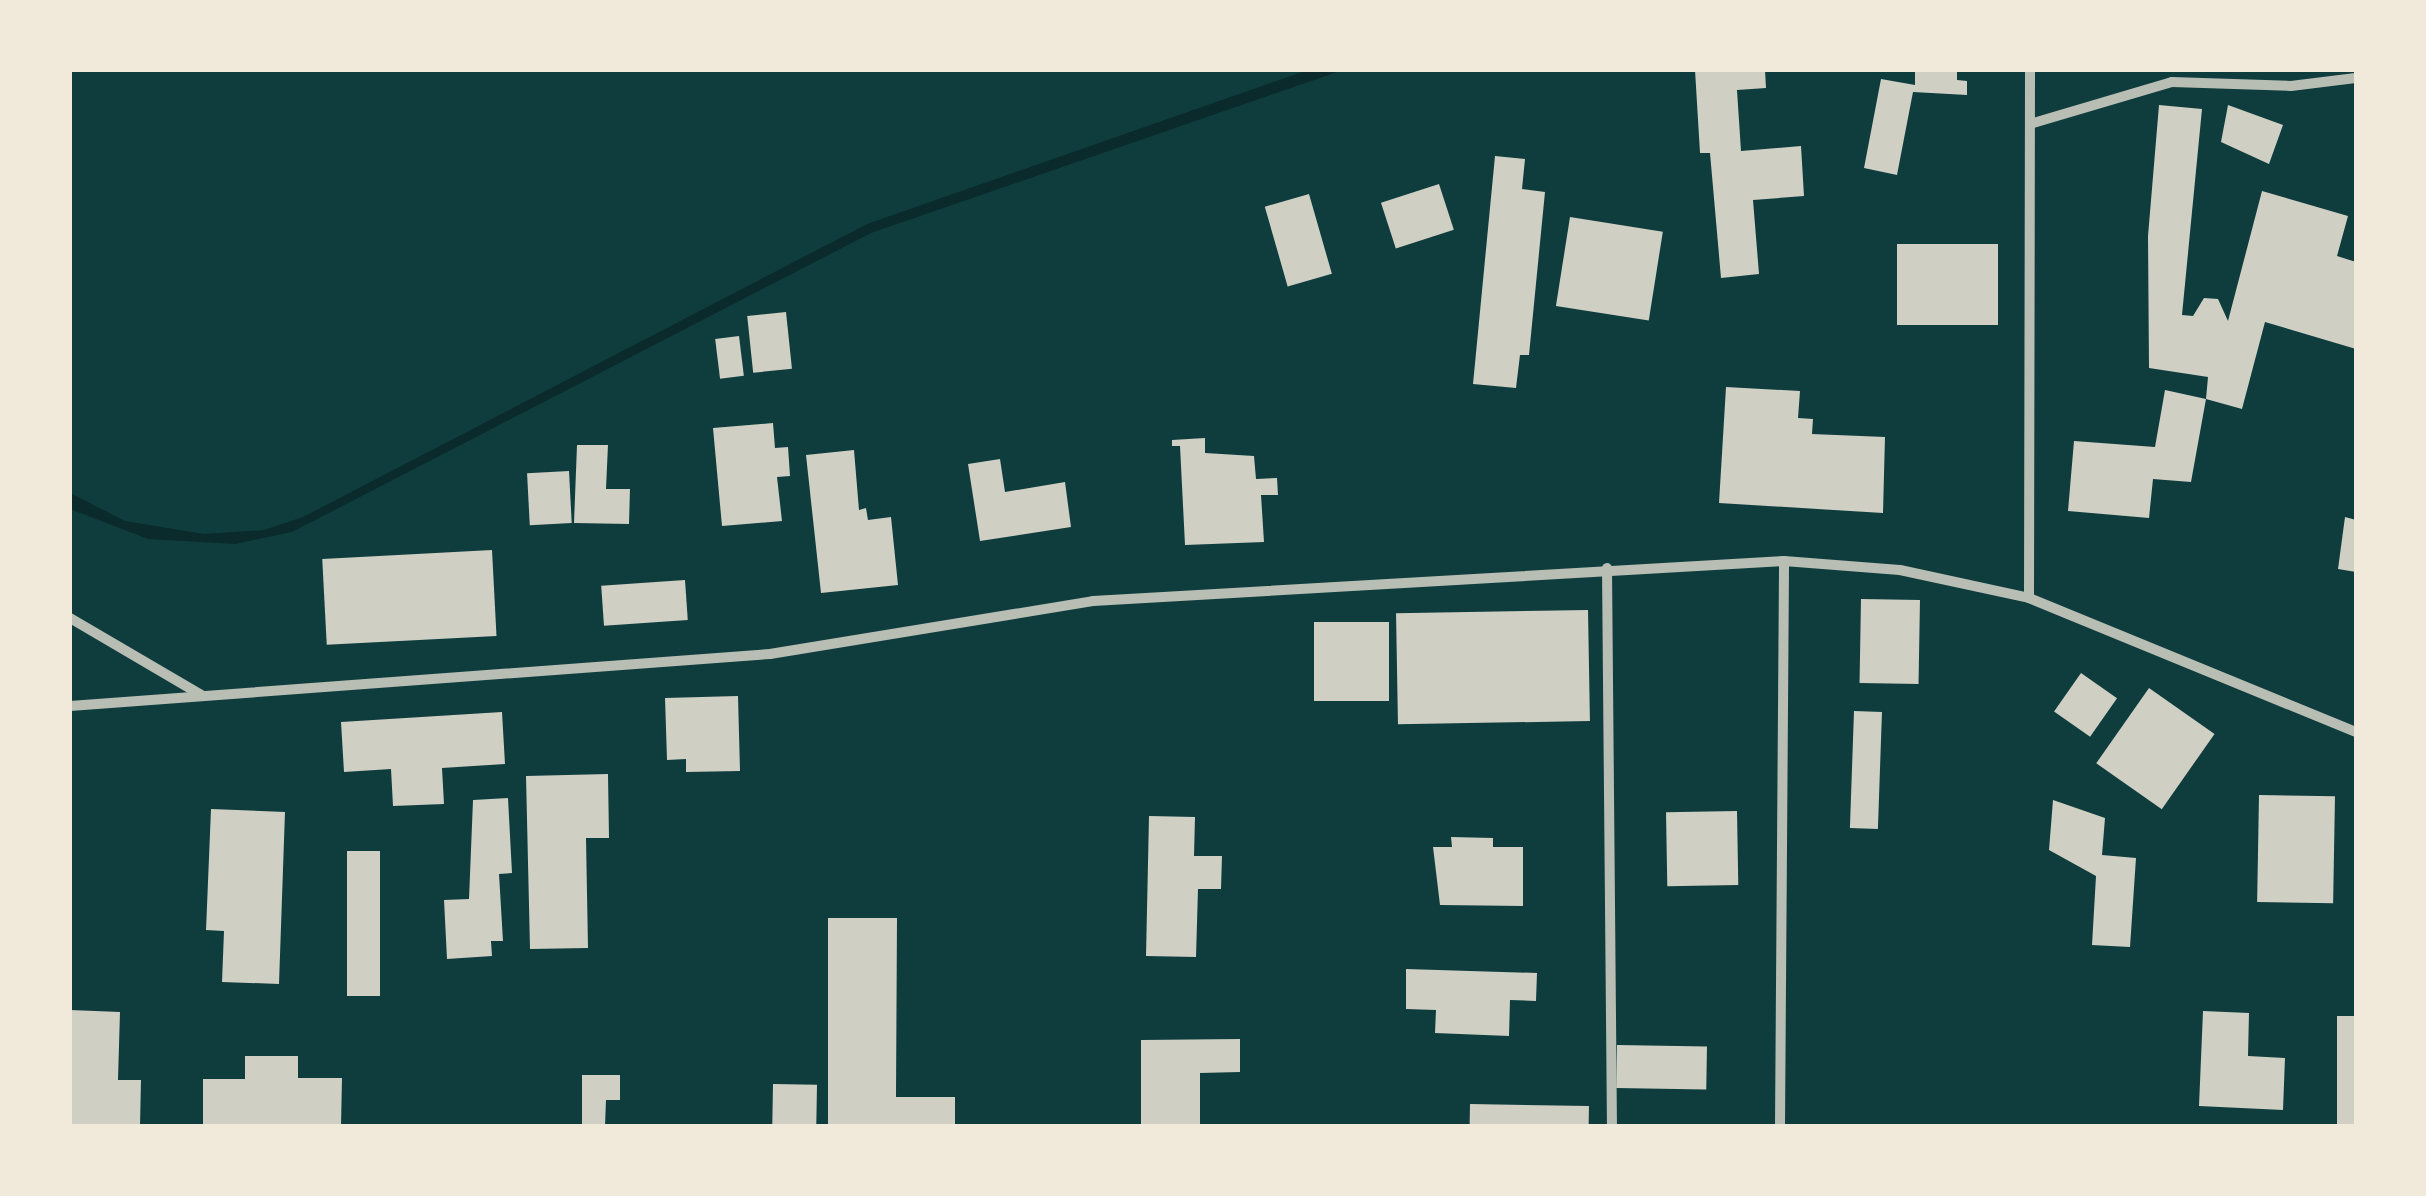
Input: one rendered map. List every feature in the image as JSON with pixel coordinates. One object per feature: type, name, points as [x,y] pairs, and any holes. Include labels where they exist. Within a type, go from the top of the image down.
[{"type":"street","points":[[2029,598],[2030,70]]},
{"type":"street","points":[[2030,124],[2172,82],[2291,86],[2356,78]]},
{"type":"street","points":[[1780,1126],[1784,561]]},
{"type":"street","points":[[70,706],[770,654],[1092,601],[1607,568],[1784,561],[1900,570],[2029,598],[2356,732]]},
{"type":"street","points":[[1607,568],[1612,1126]]},
{"type":"street","points":[[70,618],[202,696]]},
{"type":"water","points":[[1308,70],[1343,70],[871,233],[292,532],[235,544],[148,539],[70,509],[70,493],[125,521],[204,534],[264,530],[303,517],[867,224]]},
{"type":"building","points":[[1695,70],[1765,70],[1766,88],[1737,90],[1741,151],[1801,146],[1804,196],[1753,200],[1759,274],[1721,278],[1710,153],[1700,153]]},
{"type":"building","points":[[1915,70],[1957,70],[1957,80],[1967,81],[1967,95],[1913,92],[1897,175],[1864,168],[1881,79],[1915,85]]},
{"type":"building","points":[[2159,105],[2202,109],[2182,315],[2193,316],[2204,298],[2218,299],[2228,321],[2262,191],[2348,216],[2337,256],[2356,262],[2356,349],[2265,322],[2242,409],[2206,399],[2208,377],[2149,368],[2148,236]]},
{"type":"building","points":[[2228,105],[2283,125],[2269,164],[2221,142]]},
{"type":"building","points":[[1495,156],[1525,159],[1522,189],[1545,192],[1529,355],[1520,355],[1516,388],[1473,384]]},
{"type":"building","points":[[1439,184],[1454,230],[1396,249],[1381,203]]},
{"type":"building","points":[[1309,194],[1332,274],[1288,286],[1265,207]]},
{"type":"building","points":[[1570,217],[1663,232],[1649,321],[1556,306]]},
{"type":"building","points":[[1897,244],[1998,244],[1998,325],[1897,325]]},
{"type":"building","points":[[786,312],[792,369],[753,373],[747,316]]},
{"type":"building","points":[[739,336],[744,376],[720,379],[715,339]]},
{"type":"building","points":[[1726,387],[1800,391],[1798,418],[1813,419],[1812,434],[1885,437],[1883,513],[1719,503]]},
{"type":"building","points":[[2165,390],[2206,399],[2191,482],[2153,479],[2149,518],[2068,511],[2074,441],[2155,447]]},
{"type":"building","points":[[773,423],[775,448],[788,447],[790,476],[777,477],[782,521],[722,526],[713,428]]},
{"type":"building","points":[[1205,438],[1205,453],[1254,456],[1256,479],[1277,478],[1278,495],[1261,495],[1264,542],[1185,545],[1180,446],[1172,446],[1172,440]]},
{"type":"building","points":[[577,445],[608,445],[606,489],[630,489],[629,524],[574,523]]},
{"type":"building","points":[[854,450],[859,510],[866,508],[868,520],[891,517],[898,585],[821,593],[806,455]]},
{"type":"building","points":[[1000,459],[1005,492],[1065,482],[1071,527],[980,541],[968,464]]},
{"type":"building","points":[[569,471],[572,523],[530,525],[527,473]]},
{"type":"building","points":[[2345,517],[2356,520],[2356,572],[2338,569]]},
{"type":"building","points":[[492,550],[497,636],[327,645],[322,559]]},
{"type":"building","points":[[685,580],[688,620],[604,626],[601,586]]},
{"type":"building","points":[[1861,599],[1920,600],[1919,684],[1860,683]]},
{"type":"building","points":[[1588,610],[1590,721],[1398,724],[1396,613]]},
{"type":"building","points":[[1314,622],[1389,622],[1389,701],[1314,701]]},
{"type":"building","points":[[2081,673],[2117,698],[2090,737],[2054,712]]},
{"type":"building","points":[[2149,688],[2215,734],[2162,809],[2096,763]]},
{"type":"building","points":[[738,696],[740,771],[686,772],[686,759],[667,760],[665,698]]},
{"type":"building","points":[[1854,711],[1882,712],[1878,829],[1850,828]]},
{"type":"building","points":[[502,712],[505,764],[442,768],[444,804],[393,806],[391,769],[344,772],[341,722]]},
{"type":"building","points":[[608,774],[609,838],[586,838],[588,948],[530,949],[526,776]]},
{"type":"building","points":[[2259,795],[2335,796],[2333,903],[2257,902]]},
{"type":"building","points":[[508,798],[512,873],[499,874],[503,941],[491,941],[492,956],[447,959],[444,900],[469,899],[473,800]]},
{"type":"building","points":[[2053,800],[2105,818],[2102,855],[2136,858],[2130,947],[2092,945],[2096,876],[2049,850]]},
{"type":"building","points":[[211,809],[285,812],[279,984],[222,982],[224,931],[206,930]]},
{"type":"building","points":[[1737,811],[1738,885],[1667,886],[1666,812]]},
{"type":"building","points":[[1149,816],[1195,817],[1194,856],[1222,856],[1221,889],[1198,889],[1196,957],[1146,956]]},
{"type":"building","points":[[1451,837],[1493,838],[1493,847],[1523,847],[1523,906],[1440,905],[1433,847],[1452,847]]},
{"type":"building","points":[[347,851],[380,851],[380,996],[347,996]]},
{"type":"building","points":[[828,918],[897,918],[896,1097],[955,1097],[955,1126],[828,1126]]},
{"type":"building","points":[[1406,969],[1537,973],[1536,1001],[1510,1000],[1509,1036],[1435,1033],[1436,1010],[1406,1009]]},
{"type":"building","points":[[70,1010],[120,1012],[118,1080],[141,1080],[140,1126],[70,1126]]},
{"type":"building","points":[[2203,1011],[2249,1013],[2248,1056],[2285,1058],[2283,1110],[2199,1106]]},
{"type":"building","points":[[2337,1016],[2356,1016],[2356,1126],[2337,1126]]},
{"type":"building","points":[[1240,1039],[1240,1072],[1200,1073],[1200,1126],[1141,1126],[1141,1040]]},
{"type":"building","points":[[1617,1045],[1707,1047],[1706,1090],[1616,1088]]},
{"type":"building","points":[[245,1056],[298,1056],[298,1078],[342,1078],[341,1126],[203,1126],[203,1079],[245,1079]]},
{"type":"building","points":[[582,1075],[620,1075],[620,1100],[606,1100],[605,1126],[582,1126]]},
{"type":"building","points":[[773,1084],[817,1085],[816,1126],[772,1126]]},
{"type":"building","points":[[1470,1104],[1589,1106],[1589,1126],[1470,1126]]}]
